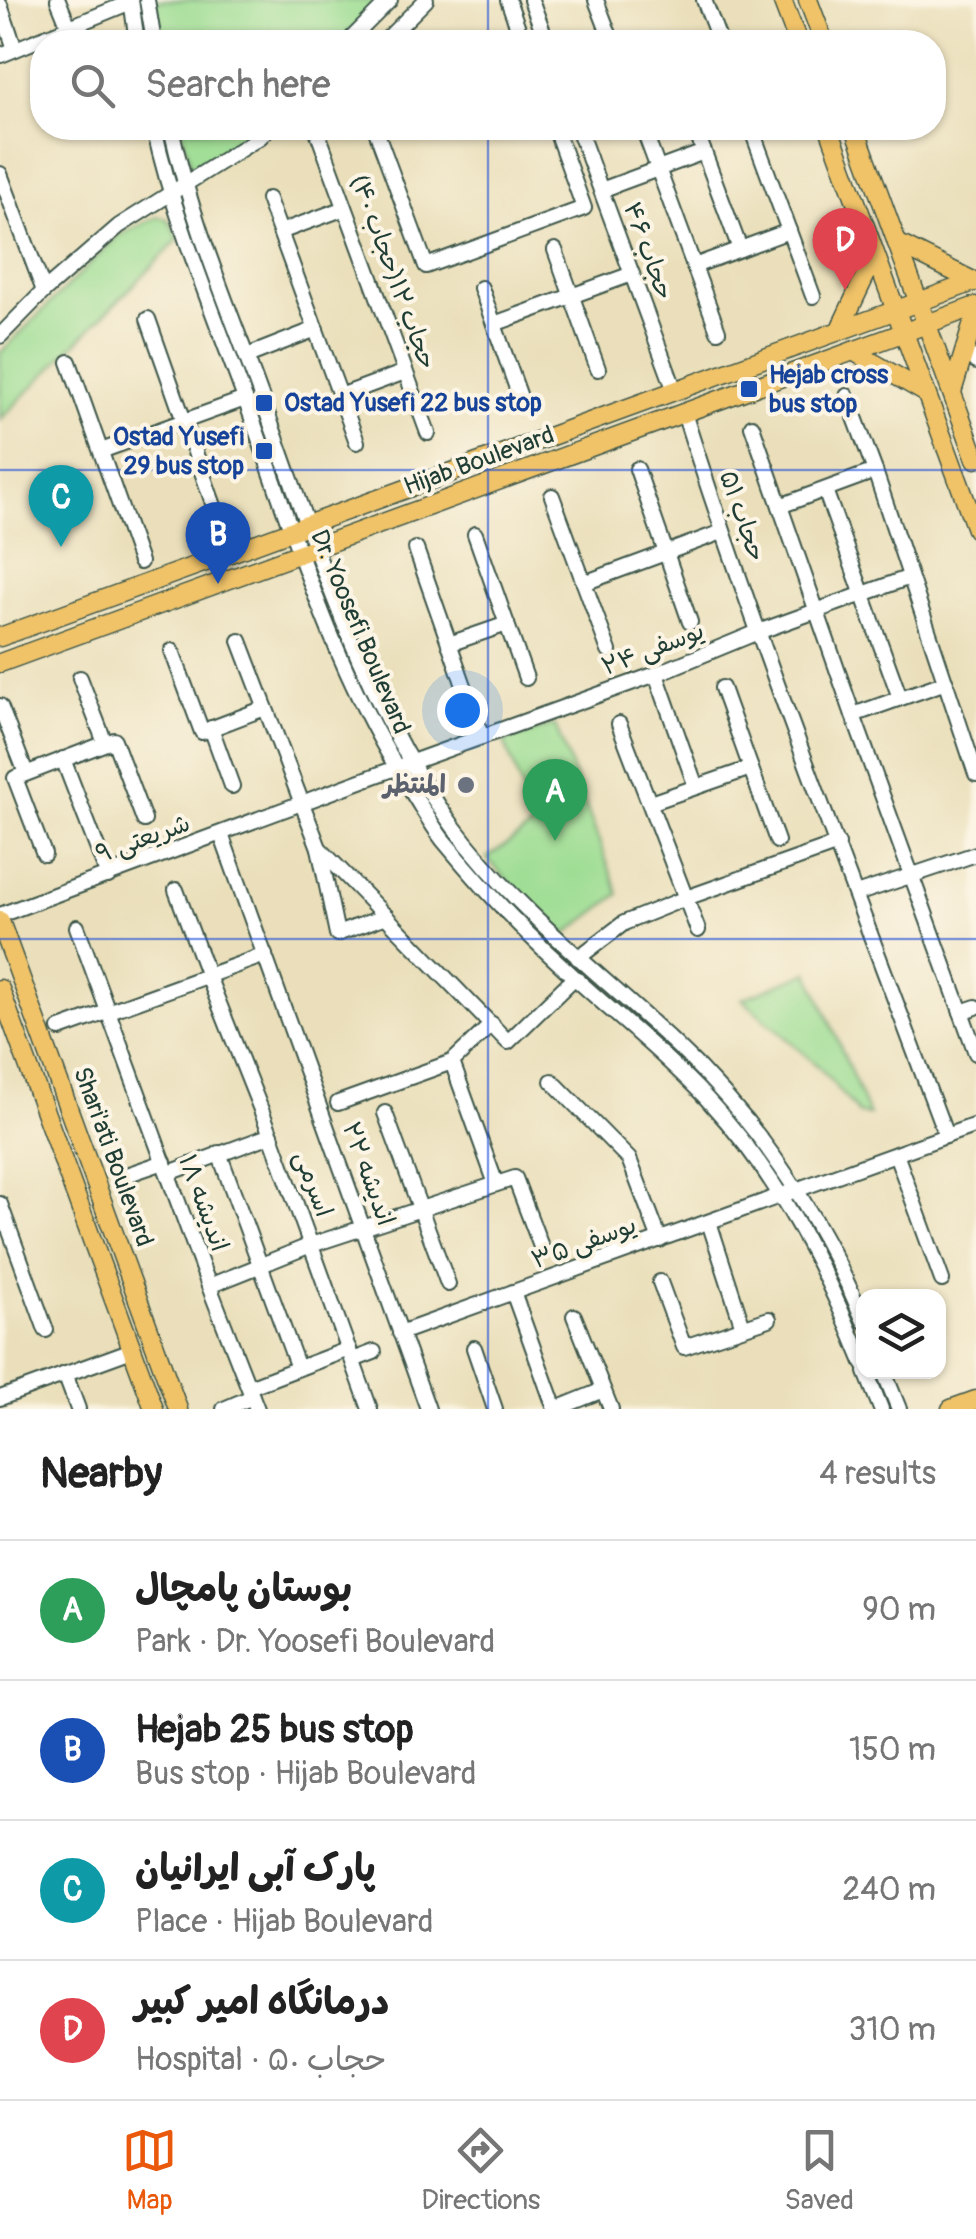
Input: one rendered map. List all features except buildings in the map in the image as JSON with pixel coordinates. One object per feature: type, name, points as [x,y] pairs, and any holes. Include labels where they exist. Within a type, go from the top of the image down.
[{"type":"main road","points":[[782,0],[793,30]]},
{"type":"main road","points":[[808,0],[819,30]]},
{"type":"main road","points":[[833,140],[976,530]]},
{"type":"main road","points":[[859,140],[952,393],[972,434],[976,459]]},
{"type":"main road","points":[[897,243],[975,282]]},
{"type":"main road","points":[[840,331],[875,255]]},
{"type":"main road","name":"Hijab Boulevard","points":[[0,637],[975,282]]},
{"type":"main road","points":[[952,393],[976,310]]},
{"type":"main road","name":"Hijab Boulevard","points":[[0,663],[904,332],[976,310]]},
{"type":"main road","points":[[853,351],[926,393]]},
{"type":"main road","name":"Shari'ati Boulevard","points":[[0,918],[178,1409]]},
{"type":"main road","name":"Shari'ati Boulevard","points":[[0,989],[154,1409]]},
{"type":"main road","points":[[951,1409],[976,1400]]},
{"type":"street","points":[[58,0],[69,28]]},
{"type":"street","points":[[147,0],[152,30]]},
{"type":"street","points":[[360,30],[390,0]]},
{"type":"street","points":[[396,30],[426,0]]},
{"type":"street","points":[[508,0],[519,30]]},
{"type":"street","points":[[531,0],[542,30]]},
{"type":"street","points":[[596,0],[607,30]]},
{"type":"street","points":[[704,0],[713,30]]},
{"type":"street","points":[[64,30],[131,1],[135,30]]},
{"type":"street","points":[[0,5],[8,52]]},
{"type":"street","name":"Dr. Yoosefi Boulevard","points":[[157,140],[245,399],[300,528]]},
{"type":"street","name":"Dr. Yoosefi Boulevard","points":[[174,140],[300,528],[364,710],[396,768],[439,835],[488,894],[574,978],[663,1055],[750,1150],[816,1255],[856,1346]]},
{"type":"street","points":[[0,336],[118,226],[255,140]]},
{"type":"street","name":"حجاب ۱۲(حجاب ۴۰)","points":[[320,140],[428,433]]},
{"type":"street","points":[[380,140],[426,266],[584,208],[558,140]]},
{"type":"street","name":"حجاب ۴۶","points":[[582,140],[676,391]]},
{"type":"street","points":[[647,140],[718,330]]},
{"type":"street","points":[[700,140],[740,249]]},
{"type":"street","points":[[755,140],[813,296]]},
{"type":"street","points":[[601,190],[704,152]]},
{"type":"street","points":[[0,174],[44,291]]},
{"type":"street","points":[[268,199],[358,442]]},
{"type":"street","points":[[280,232],[345,208]]},
{"type":"street","points":[[694,266],[789,230]]},
{"type":"street","points":[[555,250],[598,369]]},
{"type":"street","points":[[494,324],[632,274]]},
{"type":"street","points":[[481,288],[520,397]]},
{"type":"street","points":[[148,319],[214,506]]},
{"type":"street","points":[[247,356],[316,329]]},
{"type":"street","points":[[69,362],[140,562]]},
{"type":"street","points":[[340,396],[406,372]]},
{"type":"street","points":[[848,396],[976,774]]},
{"type":"street","points":[[101,451],[245,399]]},
{"type":"street","name":"حجاب ۵۱","points":[[684,413],[758,632],[946,1136]]},
{"type":"street","points":[[752,426],[853,715],[913,876],[969,1009],[976,1053]]},
{"type":"street","points":[[638,470],[690,622]]},
{"type":"street","points":[[780,506],[876,471]]},
{"type":"street","points":[[825,490],[900,698]]},
{"type":"street","points":[[552,496],[608,651]]},
{"type":"street","points":[[584,583],[722,532]]},
{"type":"street","points":[[475,534],[526,678]]},
{"type":"street","name":"Dr. Yoosefi Boulevard","points":[[308,550],[379,702],[452,825],[521,904],[721,1090],[798,1190],[856,1303]]},
{"type":"street","points":[[416,550],[482,737]]},
{"type":"street","name":"یوسفی ۲۴","points":[[396,768],[910,577]]},
{"type":"street","points":[[449,644],[507,624]]},
{"type":"street","points":[[240,641],[318,848],[336,934],[386,916]]},
{"type":"street","points":[[172,650],[232,786]]},
{"type":"street","points":[[656,674],[696,787]]},
{"type":"street","points":[[80,678],[105,743]]},
{"type":"street","points":[[853,715],[946,682]]},
{"type":"street","points":[[722,688],[776,840]]},
{"type":"street","points":[[0,706],[26,773]]},
{"type":"street","points":[[206,730],[266,708]]},
{"type":"street","points":[[619,724],[698,930]]},
{"type":"street","points":[[44,854],[15,778],[105,743],[114,740],[144,820]]},
{"type":"street","points":[[64,759],[108,876]]},
{"type":"street","name":"شریعتی ۹","points":[[0,918],[396,768]]},
{"type":"street","points":[[650,803],[751,768]]},
{"type":"street","name":"اندیشه ۲۲","points":[[221,834],[428,1409]]},
{"type":"street","points":[[578,958],[624,923],[838,844]]},
{"type":"street","points":[[318,848],[508,1042],[574,978]]},
{"type":"street","points":[[856,894],[976,854]]},
{"type":"street","name":"اسرمی","points":[[176,890],[271,1134],[370,1409]]},
{"type":"street","name":"اندیشه ۱۸","points":[[77,927],[252,1398]]},
{"type":"street","points":[[60,1029],[265,955]]},
{"type":"street","points":[[338,1104],[452,1062],[492,1024]]},
{"type":"street","points":[[452,1062],[496,1184]]},
{"type":"street","points":[[552,1080],[629,1159],[660,1240]]},
{"type":"street","points":[[385,1112],[448,1284]]},
{"type":"street","name":"یوسفی ۳۵","points":[[400,1333],[976,1125]]},
{"type":"street","points":[[126,1176],[219,1153],[271,1134]]},
{"type":"street","points":[[219,1153],[298,1368]]},
{"type":"street","points":[[896,1154],[942,1280]]},
{"type":"street","points":[[208,1286],[362,1227],[515,1178],[543,1252]]},
{"type":"street","points":[[0,1204],[4,1230],[46,1330]]},
{"type":"street","points":[[709,1222],[744,1327]]},
{"type":"street","points":[[660,1282],[684,1347],[770,1320]]},
{"type":"street","points":[[513,1292],[555,1409],[603,1390]]},
{"type":"street","points":[[574,1316],[610,1409]]},
{"type":"street","points":[[474,1348],[495,1409]]},
{"type":"street","points":[[0,1398],[132,1350]]},
{"type":"street","points":[[224,1409],[252,1398],[298,1368],[374,1352]]},
{"type":"street","points":[[65,1374],[78,1409]]},
{"type":"street","points":[[869,1379],[881,1409]]},
{"type":"street","points":[[887,1379],[899,1409]]},
{"type":"green space","points":[[155,0],[381,0],[352,30],[160,30]]},
{"type":"green space","points":[[184,140],[238,140],[192,170]]},
{"type":"green space","points":[[157,217],[168,219],[179,239],[0,420],[0,353],[118,236]]},
{"type":"green space","points":[[555,725],[619,894],[565,935],[521,896],[487,858],[535,825],[504,741]]},
{"type":"green space","points":[[809,972],[869,1115],[859,1114],[819,1067],[742,999]]},
{"type":"place","name":"درمانگاه امیر کبیر","points":[[845,290]]},
{"type":"place","name":"Hejab cross bus stop","points":[[749,389]]},
{"type":"place","name":"Ostad Yusefi 22 bus stop","points":[[264,403]]},
{"type":"place","name":"Ostad Yusefi 29 bus stop","points":[[264,451]]},
{"type":"place","name":"پارک آبی ایرانیان","points":[[61,547]]},
{"type":"place","name":"Hejab 25 bus stop","points":[[218,584]]},
{"type":"place","name":"المنتظر","points":[[466,785]]},
{"type":"place","name":"بوستان پامچال","points":[[555,841]]}]
